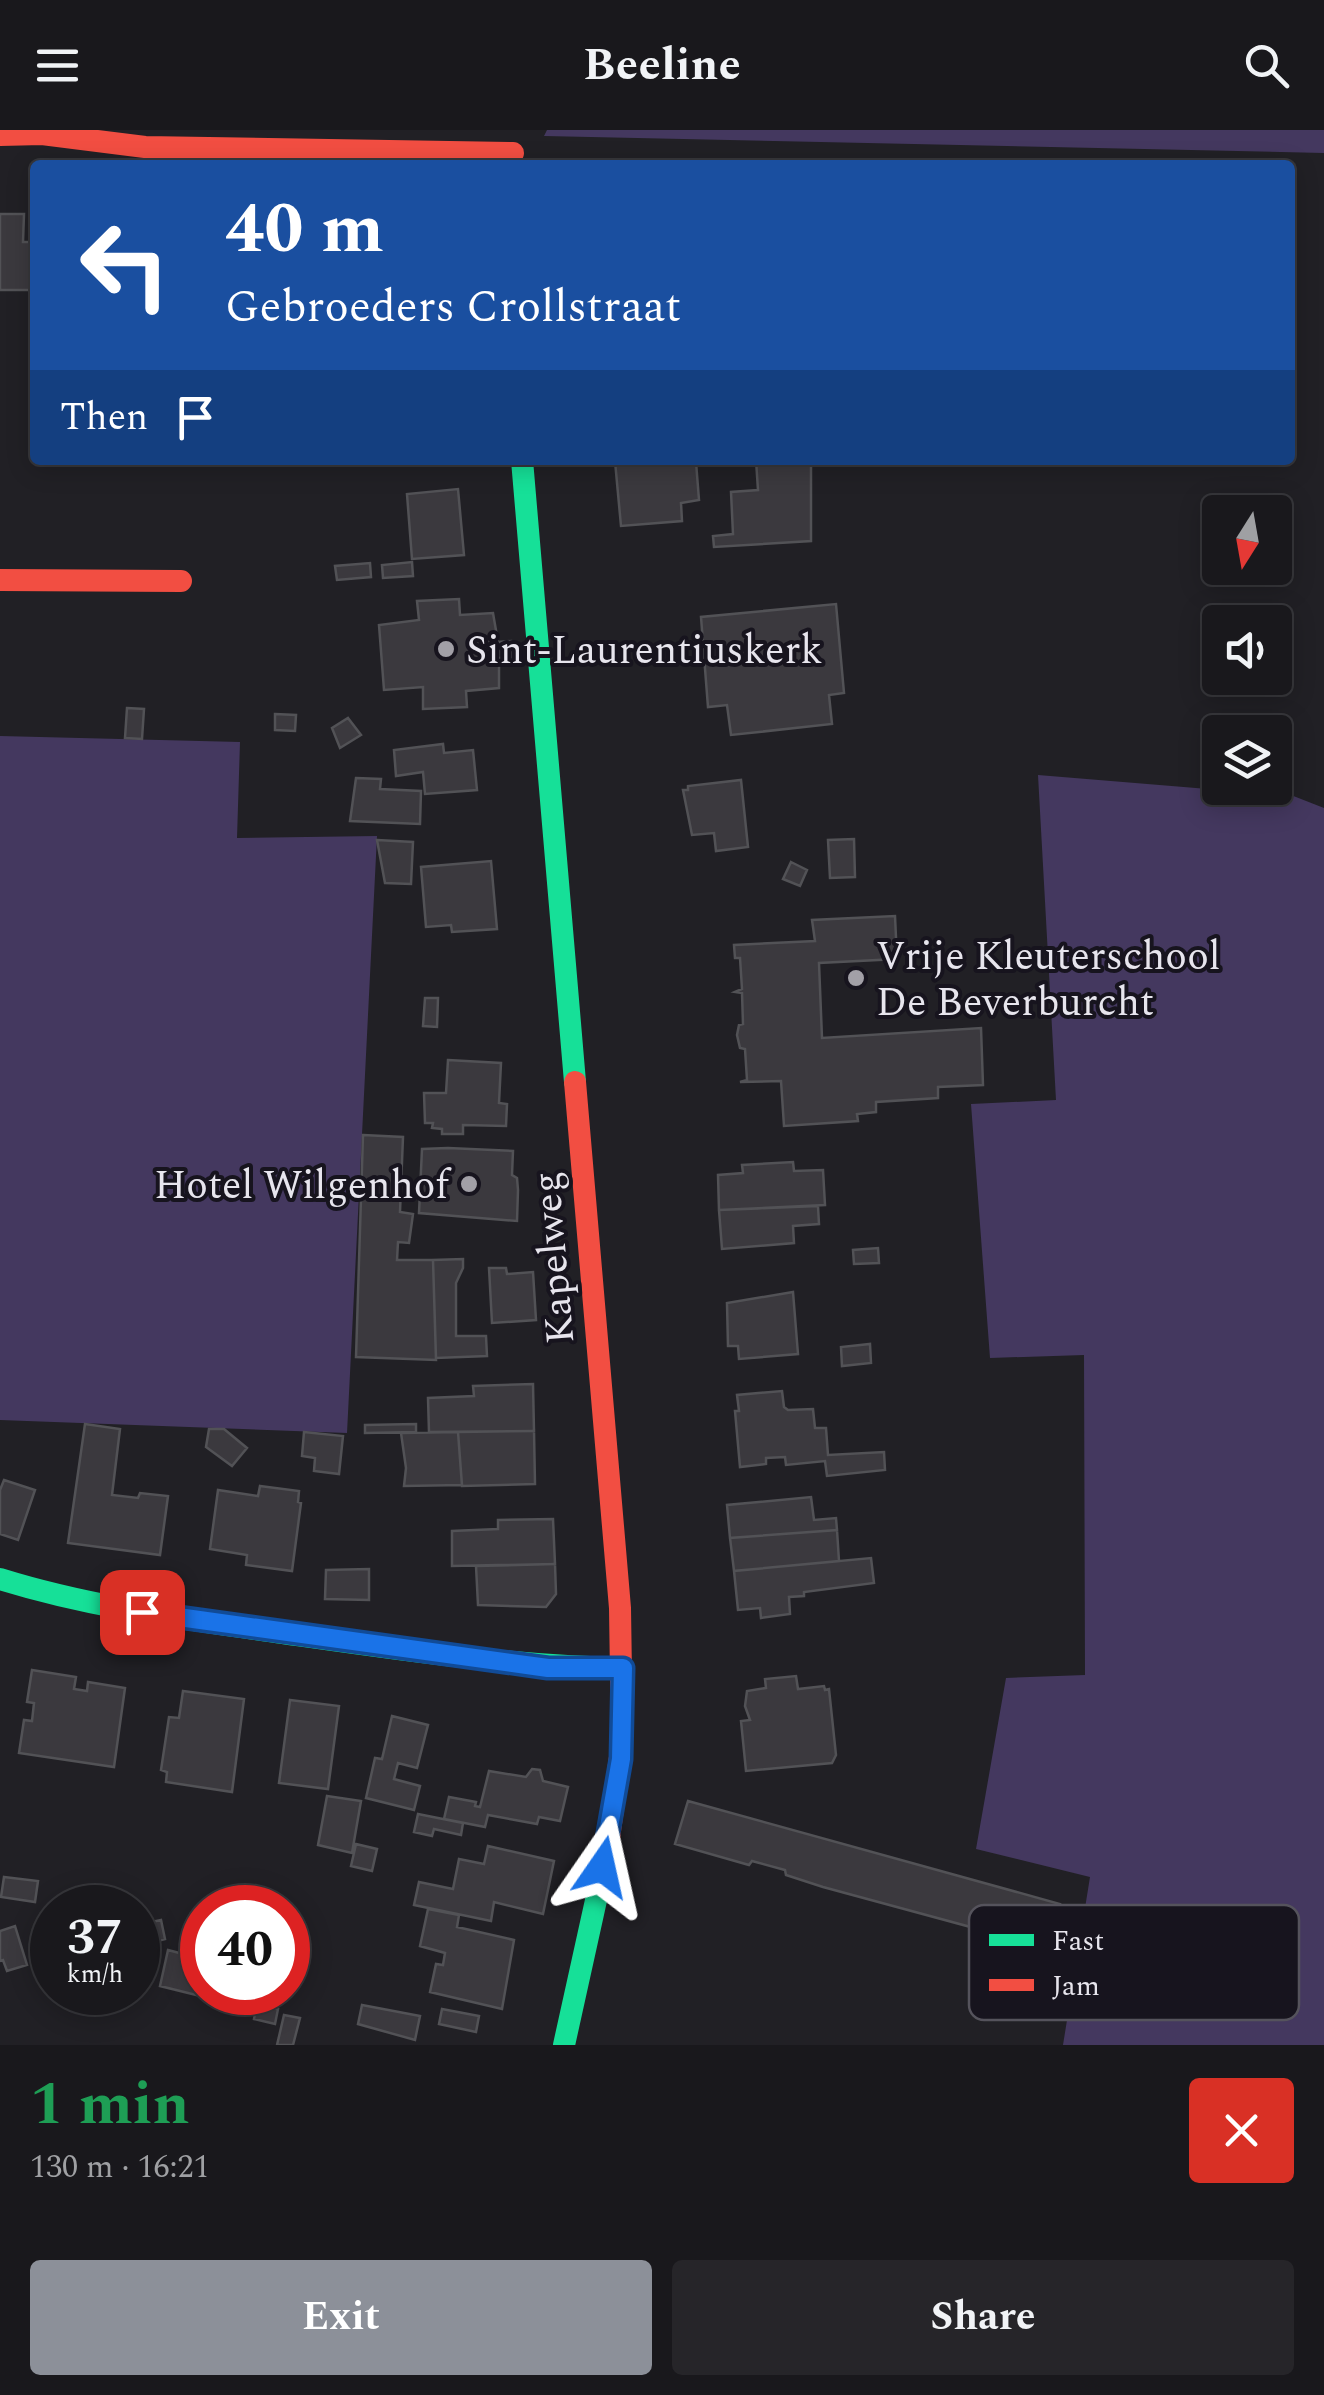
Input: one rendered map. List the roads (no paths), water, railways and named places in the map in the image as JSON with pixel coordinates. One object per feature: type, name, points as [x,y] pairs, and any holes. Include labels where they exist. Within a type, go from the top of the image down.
[{"type":"street","points":[[0,135],[42,134],[145,147],[513,153]]},
{"type":"street","name":"Kapelweg","points":[[522,465],[623,1668],[621,1759],[610,1831],[564,2045]]},
{"type":"street","points":[[0,580],[181,581]]},
{"type":"street","points":[[0,1579],[44,1594],[233,1626],[548,1668],[623,1668]]},
{"type":"place","name":"Sint-Laurentiuskerk","points":[[446,649]]},
{"type":"place","name":"Vrije Kleuterschool De Beverburcht","points":[[856,978]]},
{"type":"place","name":"Hotel Wilgenhof","points":[[469,1184]]}]
